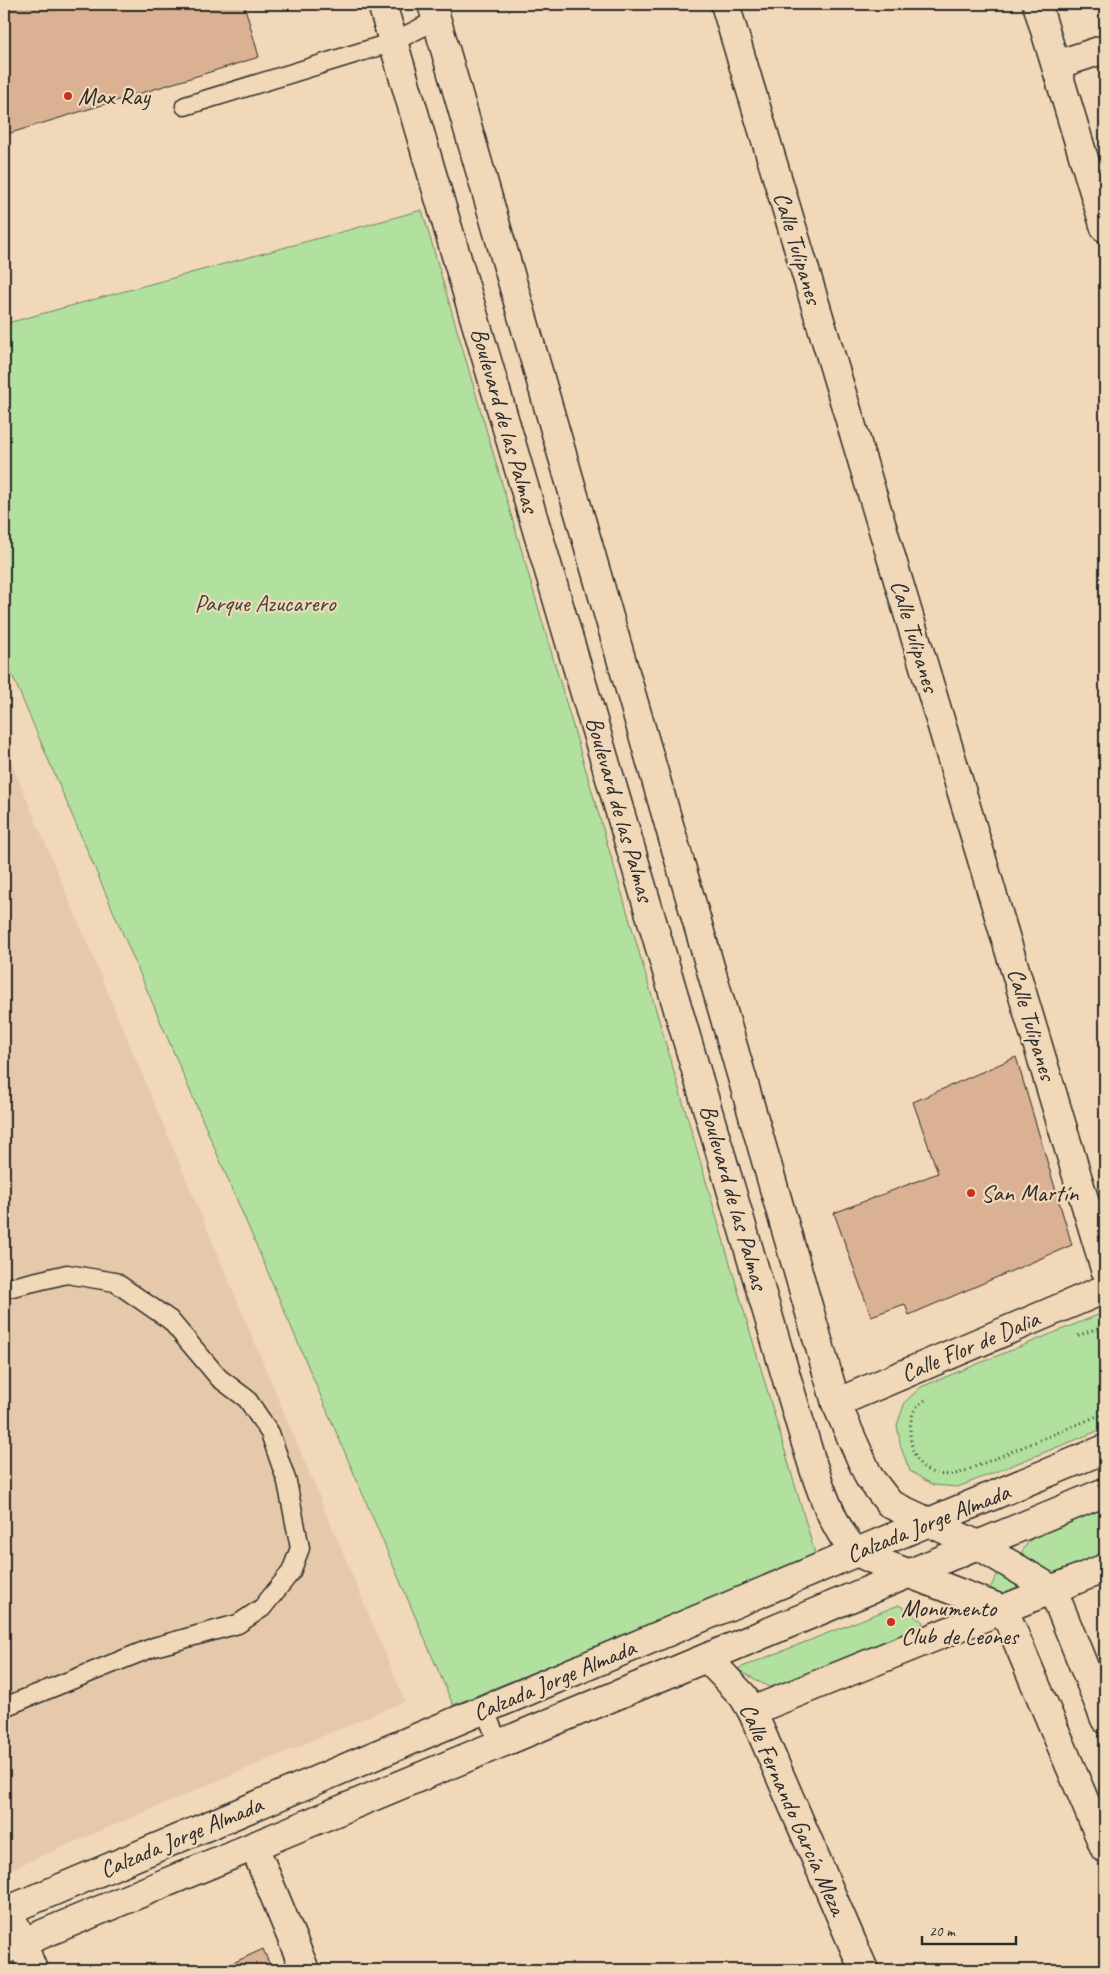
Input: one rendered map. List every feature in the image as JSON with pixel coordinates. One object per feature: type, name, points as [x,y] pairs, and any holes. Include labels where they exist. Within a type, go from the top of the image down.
[{"type":"street","name":"Boulevard de las Palmas","points":[[382,4],[790,1393],[826,1503],[841,1533],[857,1552],[1004,1610]]},
{"type":"street","name":"Calle Tulipanes","points":[[725,4],[1105,1269]]},
{"type":"street","points":[[1038,4],[1105,228]]},
{"type":"street","name":"Boulevard de las Palmas","points":[[434,12],[836,1403],[869,1477],[890,1504],[978,1545],[1053,1590]]},
{"type":"street","points":[[1056,65],[1105,49]]},
{"type":"street","name":"Calle Flor de Dalia","points":[[836,1403],[1105,1290]]},
{"type":"street","name":"Calzada Jorge Almada","points":[[6,1911],[857,1552],[1105,1450]]},
{"type":"street","name":"Calzada Jorge Almada","points":[[13,1946],[1105,1492]]},
{"type":"street","points":[[752,1711],[1105,1568]]},
{"type":"street","points":[[1053,1590],[1105,1719]]},
{"type":"street","points":[[1004,1610],[1105,1850]]},
{"type":"street","name":"Calle Fernando García Meza","points":[[707,1658],[743,1696],[752,1711],[864,1970]]},
{"type":"street","points":[[254,1846],[305,1970]]},
{"type":"street","points":[[6,1911],[13,1946],[33,1970]]},
{"type":"lane","points":[[185,106],[393,42],[434,12]]},
{"type":"lane","points":[[4,1289],[67,1274],[115,1282],[170,1320],[219,1378],[247,1399],[270,1433],[287,1482],[300,1548],[291,1572],[280,1587],[262,1608],[238,1624],[154,1647],[4,1707]]},
{"type":"lane","points":[[484,1710],[499,1744]]},
{"type":"path","points":[[1070,1339],[1105,1324]]},
{"type":"path","points":[[929,1396],[915,1409],[909,1426],[912,1444],[918,1459],[928,1471],[945,1475],[960,1473],[1105,1413]]},
{"type":"shaded area","points":[[4,745],[405,1701],[4,1872]]},
{"type":"green space","name":"Parque Azucarero","points":[[422,210],[816,1557],[453,1705],[4,656],[4,324]]},
{"type":"green space","points":[[1105,1312],[1105,1428],[958,1487],[933,1485],[910,1471],[901,1448],[897,1425],[905,1402],[921,1387]]},
{"type":"green space","points":[[1105,1503],[1105,1556],[1084,1565],[1045,1575],[1018,1559],[1028,1542],[1045,1529]]},
{"type":"green space","points":[[1000,1569],[1027,1584],[984,1600]]},
{"type":"green space","points":[[899,1605],[923,1622],[920,1631],[774,1690],[737,1669]]},
{"type":"building","name":"Max Ray","points":[[4,4],[244,4],[259,57],[4,135]]},
{"type":"building","name":"San Martín","points":[[1016,1057],[1072,1245],[909,1315],[905,1304],[871,1316],[834,1213],[938,1173],[913,1102]]},
{"type":"building","points":[[263,1949],[272,1970],[218,1970]]},
{"type":"place","name":"Max Ray","points":[[68,96]]},
{"type":"place","name":"San Martín","points":[[971,1193]]},
{"type":"place","name":"Monumento Club de Leones","points":[[891,1622]]}]
